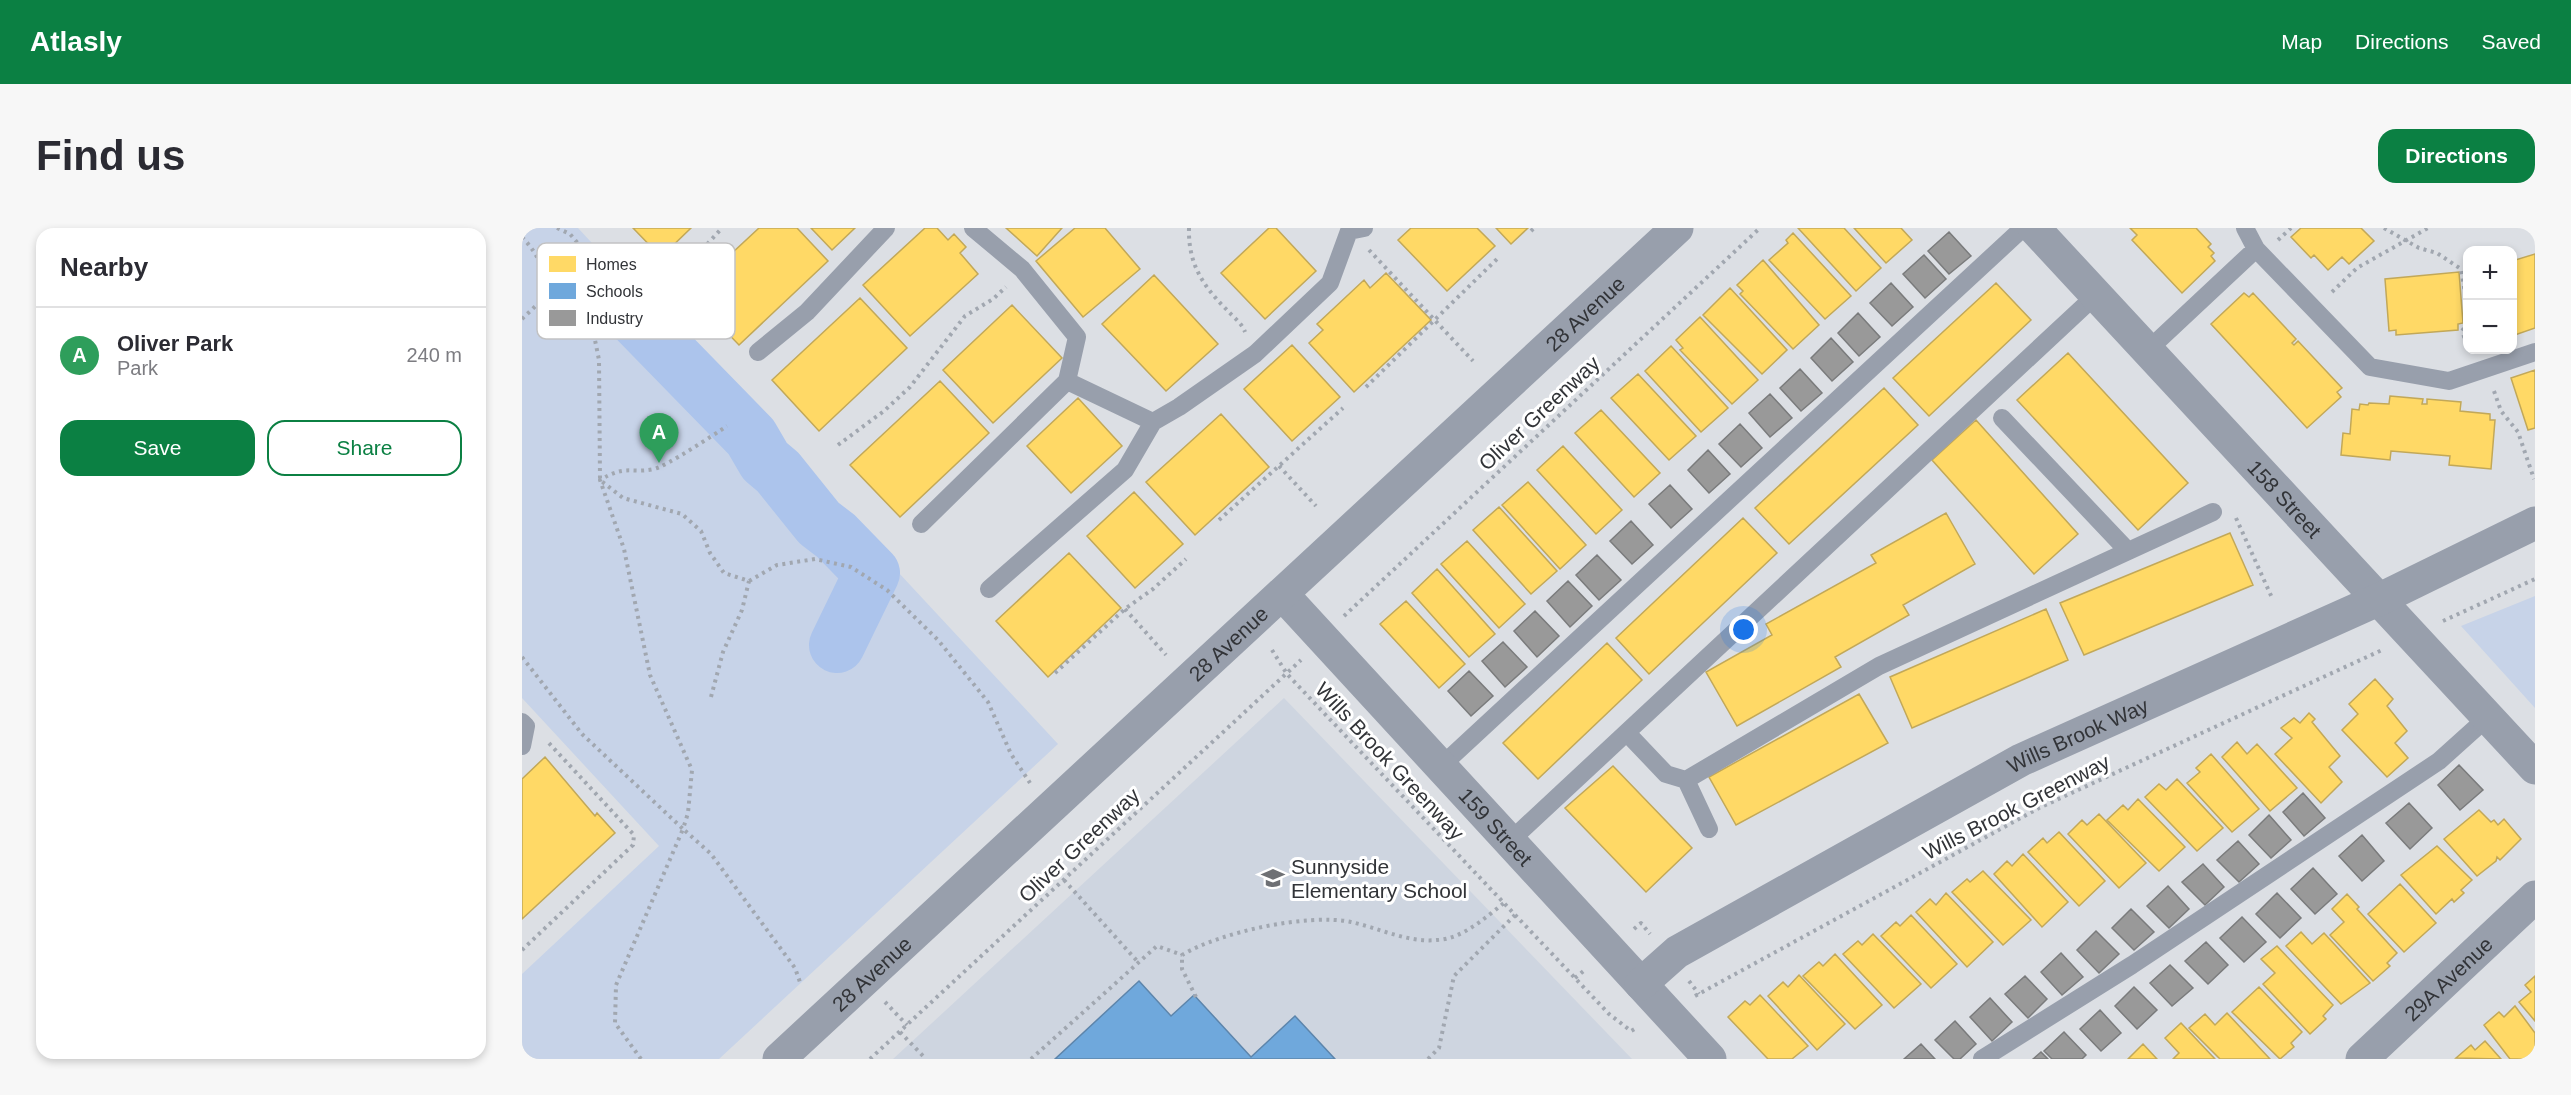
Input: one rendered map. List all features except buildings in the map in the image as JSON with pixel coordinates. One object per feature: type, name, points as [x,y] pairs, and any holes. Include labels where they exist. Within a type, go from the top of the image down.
[{"type":"street","name":"28 Avenue","points":[[779,1059],[1677,228]]},
{"type":"street","name":"158 Street","points":[[2034,228],[2380,598],[2535,768]]},
{"type":"street","name":"Wills Brook Way","points":[[1641,984],[1677,952],[2021,759],[2380,598],[2535,524]]},
{"type":"street","name":"159 Street","points":[[1282,594],[1439,768],[1710,1059]]},
{"type":"street","name":"29A Avenue","points":[[2362,1059],[2535,897]]},
{"type":"lane","points":[[758,352],[807,312],[886,228]]},
{"type":"lane","points":[[921,524],[1067,381],[1077,337],[1022,269],[973,228]]},
{"type":"lane","points":[[1439,768],[2024,228]]},
{"type":"lane","points":[[2245,228],[2256,249],[2370,367],[2449,381],[2535,352]]},
{"type":"lane","points":[[989,589],[1125,470],[1153,422],[1179,407],[1255,354],[1330,283],[1353,229]]},
{"type":"lane","points":[[2148,350],[2256,249]]},
{"type":"lane","points":[[1509,842],[2096,295]]},
{"type":"lane","points":[[1067,381],[1153,422]]},
{"type":"lane","points":[[2002,418],[2127,550]]},
{"type":"lane","points":[[1627,733],[1666,774],[1686,780],[1879,666],[2213,512]]},
{"type":"lane","points":[[1982,1059],[2132,965],[2439,761],[2489,716]]},
{"type":"lane","points":[[522,722],[526,726],[522,746]]},
{"type":"lane","points":[[1686,780],[1708,829]]},
{"type":"path","points":[[557,228],[570,234],[578,243]]},
{"type":"path","points":[[708,243],[722,228]]},
{"type":"path","points":[[1189,228],[1189,245],[1194,269],[1208,291],[1243,326],[1255,354]]},
{"type":"path","name":"Oliver Greenway","points":[[1340,621],[1760,228]]},
{"type":"path","points":[[2275,242],[2291,228]]},
{"type":"path","points":[[2384,228],[2407,242],[2438,253],[2461,269],[2466,300]]},
{"type":"path","points":[[2314,309],[2358,268],[2428,228]]},
{"type":"path","points":[[1353,229],[1473,362]]},
{"type":"path","points":[[522,237],[537,254]]},
{"type":"path","points":[[1366,387],[1497,259]]},
{"type":"path","points":[[838,446],[884,411],[909,387],[965,316],[993,299],[1022,269]]},
{"type":"path","points":[[522,319],[537,305]]},
{"type":"path","points":[[595,339],[599,360],[600,480],[624,549],[650,675],[692,770],[688,813],[683,829],[615,985],[615,1023],[641,1059]]},
{"type":"path","points":[[2486,369],[2501,411],[2518,432],[2534,479]]},
{"type":"path","points":[[1219,520],[1342,408]]},
{"type":"path","points":[[600,480],[613,472],[628,468],[656,469],[727,426]]},
{"type":"path","points":[[1279,466],[1316,506]]},
{"type":"path","points":[[600,480],[623,498],[682,514],[700,531],[710,553],[724,573],[749,580],[777,565],[815,560],[851,567],[887,590],[938,640],[988,702],[1011,754],[1030,783]]},
{"type":"path","points":[[2235,516],[2273,600]]},
{"type":"path","points":[[1055,673],[1125,609],[1153,589],[1186,559]]},
{"type":"path","points":[[2451,617],[2535,579]]},
{"type":"path","points":[[711,697],[723,652],[742,610],[749,580]]},
{"type":"path","points":[[1125,609],[1166,655]]},
{"type":"path","name":"Wills Brook Greenway","points":[[1272,650],[1287,674],[1609,1014],[1631,1031],[1645,1023]]},
{"type":"path","name":"Oliver Greenway","points":[[870,1059],[1308,653]]},
{"type":"path","name":"Wills Brook Greenway","points":[[1691,998],[2040,808],[2371,655]]},
{"type":"path","points":[[522,657],[582,734],[711,854],[795,968],[801,984]]},
{"type":"path","points":[[522,950],[633,845],[634,835],[547,741]]},
{"type":"path","points":[[1064,880],[1138,962]]},
{"type":"path","points":[[1031,1059],[1157,946],[1182,955],[1193,949],[1279,923],[1320,920],[1350,922],[1417,940],[1438,940],[1478,923],[1504,903]]},
{"type":"path","points":[[1428,1059],[1439,1048],[1454,976],[1515,915]]},
{"type":"path","points":[[1182,955],[1182,969],[1196,997]]},
{"type":"path","points":[[881,998],[907,1025]]},
{"type":"path","points":[[900,1032],[926,1059]]},
{"type":"shaded area","points":[[522,228],[578,228],[592,243],[537,243],[537,339],[681,339],[1058,744],[719,1059],[522,1059],[522,974],[659,846],[522,698]]},
{"type":"shaded area","points":[[2535,596],[2535,708],[2461,626]]},
{"type":"shaded area","name":"Sunnyside Elementary School","points":[[1284,698],[1632,1059],[893,1059]]},
{"type":"waterway","points":[[655,339],[751,437],[765,461],[778,472],[819,523],[836,536],[872,573],[837,645]]},
{"type":"place","name":"Oliver Park","points":[[659,463]]},
{"type":"place","name":"Sunnyside Elementary School","points":[[1273,878]]}]
